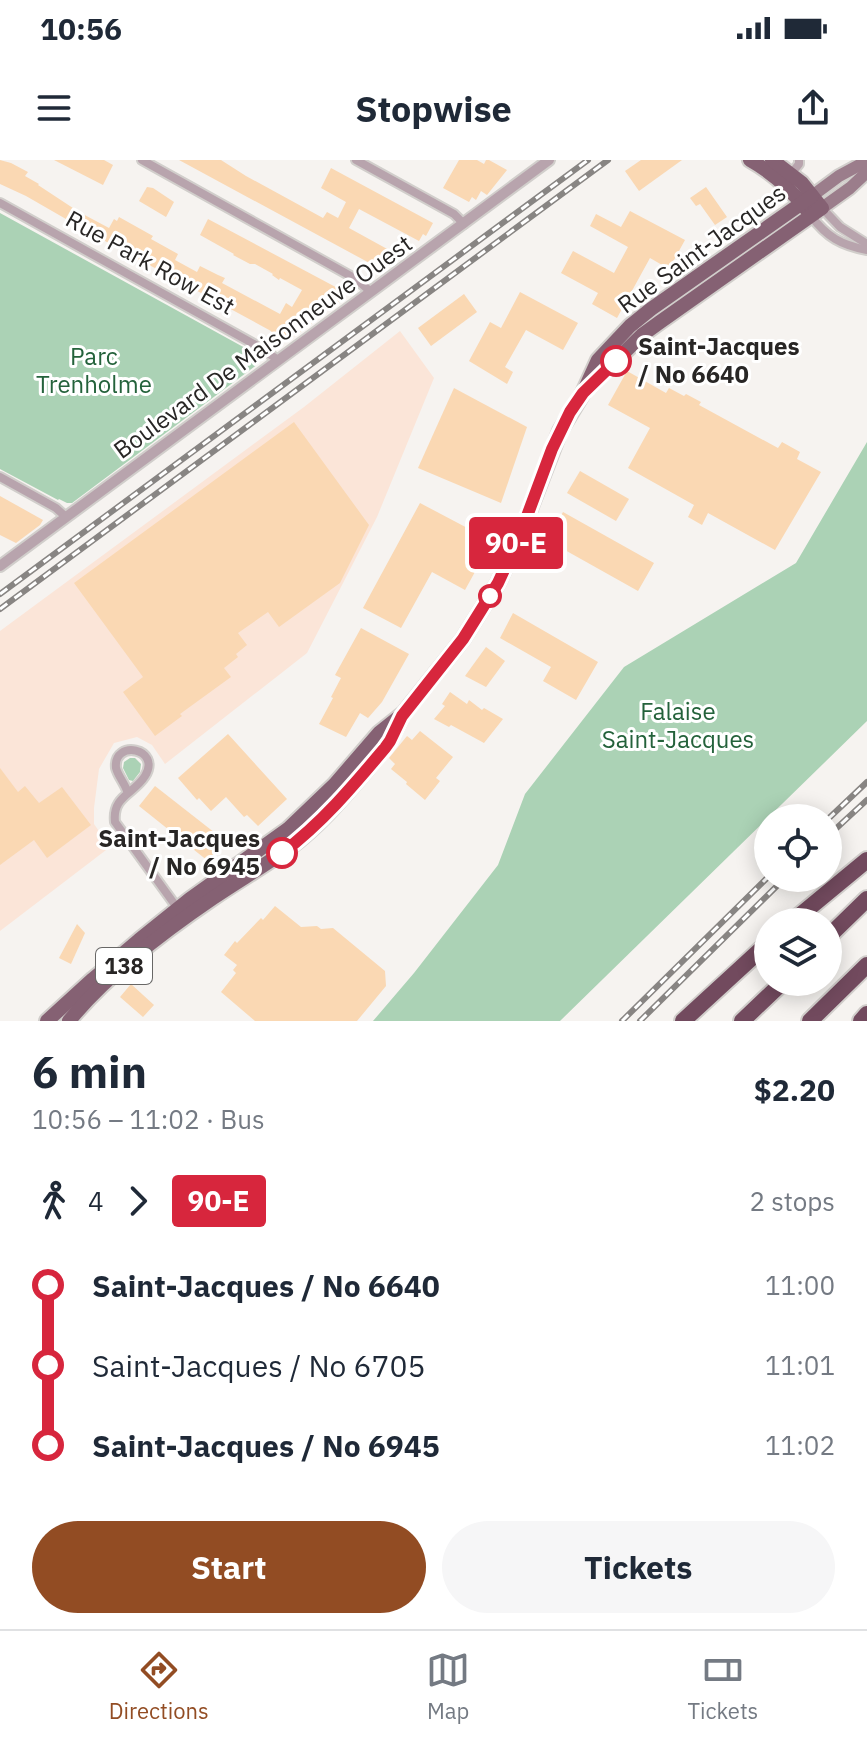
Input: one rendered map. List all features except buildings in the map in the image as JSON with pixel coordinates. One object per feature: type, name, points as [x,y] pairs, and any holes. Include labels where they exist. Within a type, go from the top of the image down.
[{"type":"highway","points":[[809,908],[867,860]]},
{"type":"highway","points":[[842,923],[867,899]]},
{"type":"highway","points":[[683,1021],[754,956]]},
{"type":"highway","points":[[810,1021],[867,965]]},
{"type":"highway","points":[[742,1021],[768,996]]},
{"type":"highway","points":[[861,1021],[867,1014]]},
{"type":"main road","points":[[750,160],[807,199]]},
{"type":"main road","points":[[772,160],[791,174],[817,212]]},
{"type":"main road","name":"Rue Saint-Jacques","points":[[47,1021],[107,966],[181,914],[301,818],[346,773],[379,733],[402,716],[463,639],[498,583],[560,431],[598,360],[630,326],[839,176],[867,161]]},
{"type":"main road","name":"Rue Saint-Jacques","points":[[583,393],[642,335],[817,212],[867,172]]},
{"type":"main road","name":"Rue Saint-Jacques","points":[[69,1021],[181,914]]},
{"type":"street","points":[[142,160],[359,281],[371,292]]},
{"type":"street","points":[[356,160],[454,214],[464,224]]},
{"type":"street","name":"Boulevard De Maisonneuve Ouest","points":[[0,566],[549,160]]},
{"type":"street","points":[[791,174],[799,160]]},
{"type":"street","name":"Rue Park Row Est","points":[[0,203],[267,351],[278,360]]},
{"type":"street","points":[[817,212],[823,230],[835,239],[848,246],[867,247]]},
{"type":"street","points":[[817,212],[867,247]]},
{"type":"street","points":[[0,477],[56,508],[66,517]]},
{"type":"street","points":[[127,791],[117,770],[117,760],[128,750],[138,751],[146,758],[148,769],[137,786],[127,791],[116,810],[115,822],[181,914]]},
{"type":"shaded area","points":[[400,331],[434,378],[377,517],[307,653],[165,764],[152,745],[137,737],[114,743],[99,769],[94,808],[94,824],[110,847],[0,931],[0,631],[304,407]]},
{"type":"green space","name":"Parc Trenholme","points":[[0,213],[256,354],[259,356],[258,364],[72,503],[58,500],[0,469]]},
{"type":"green space","name":"Falaise Saint-Jacques","points":[[867,442],[867,721],[782,804],[754,804],[754,831],[560,1021],[373,1021],[498,865],[525,794],[624,667],[796,563]]},
{"type":"green space","points":[[130,758],[141,764],[140,772],[133,781],[129,780],[123,768],[124,762]]},
{"type":"railway","points":[[0,594],[588,160]]},
{"type":"railway","points":[[0,609],[608,160]]},
{"type":"railway","points":[[842,806],[867,782]]},
{"type":"railway","points":[[842,823],[867,800]]},
{"type":"railway","points":[[622,1021],[754,891]]},
{"type":"railway","points":[[640,1021],[771,892]]},
{"type":"bus line","name":"90-E","points":[[282,853],[347,794],[385,748],[402,716],[463,639],[508,563],[560,431],[583,393],[616,361]]},
{"type":"place","name":"Saint-Jacques / No 6640","points":[[616,361]]},
{"type":"place","name":"Saint-Jacques / No 6945","points":[[282,853]]}]
